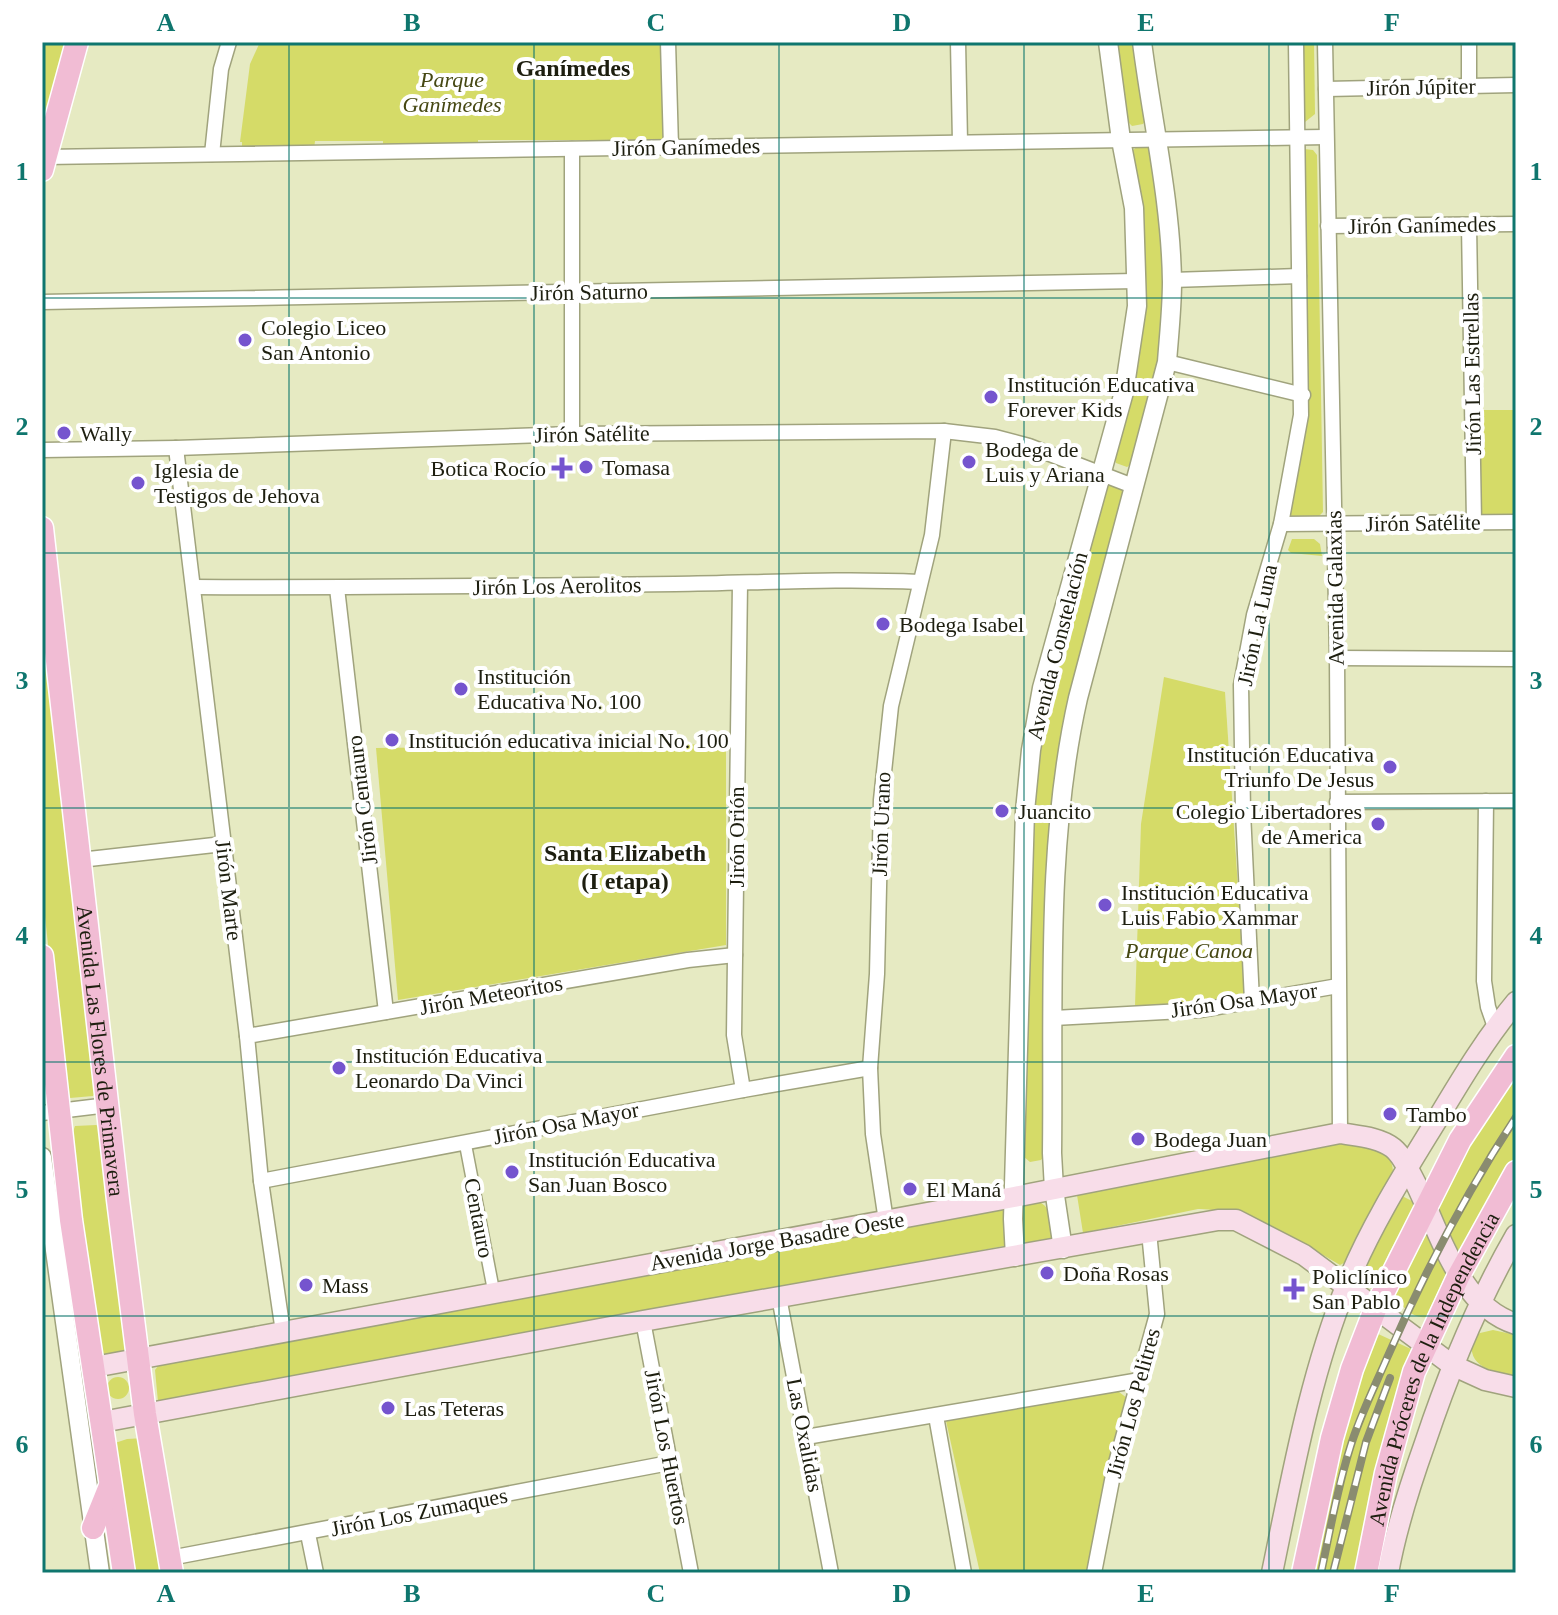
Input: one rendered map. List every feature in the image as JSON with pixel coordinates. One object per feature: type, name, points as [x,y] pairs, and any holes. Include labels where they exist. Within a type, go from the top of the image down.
[{"type":"main road","points":[[44,164],[77,42]]},
{"type":"main road","name":"Avenida Las Flores de Primavera","points":[[42,528],[145,1414],[171,1566]]},
{"type":"main road","points":[[43,965],[50,1112],[71,1220],[124,1573]]},
{"type":"main road","points":[[1272,1573],[1317,1378],[1347,1285],[1374,1224],[1407,1167],[1495,1027],[1516,1002]]},
{"type":"main road","points":[[1303,1573],[1332,1438],[1352,1369],[1376,1307],[1460,1140],[1516,1056]]},
{"type":"main road","name":"Avenida Jorge Basadre Oeste","points":[[94,1367],[1014,1197],[1340,1133],[1369,1137],[1393,1148],[1407,1167],[1459,1275],[1480,1303]]},
{"type":"main road","name":"Avenida Próceres de la Independencia","points":[[1366,1573],[1396,1431],[1414,1372],[1459,1275],[1516,1172]]},
{"type":"main road","points":[[102,1422],[643,1321],[1063,1249],[1200,1221],[1236,1220],[1304,1255],[1452,1365],[1485,1380],[1516,1387]]},
{"type":"main road","name":"Avenida Próceres de la Independencia","points":[[1388,1573],[1409,1489],[1452,1365],[1516,1235]]},
{"type":"main road","points":[[1480,1303],[1493,1315],[1516,1324]]},
{"type":"main road","points":[[93,1528],[110,1486]]},
{"type":"street","points":[[212,154],[221,69],[229,42]]},
{"type":"street","points":[[668,42],[671,147]]},
{"type":"street","points":[[958,42],[960,142]]},
{"type":"street","name":"Avenida Constelación","points":[[1015,1257],[1025,811],[1031,750],[1042,688],[1124,392],[1137,306],[1134,208],[1108,42]]},
{"type":"street","name":"Avenida Constelación","points":[[1063,1249],[1054,1189],[1056,843],[1069,740],[1167,362],[1172,280],[1167,213],[1142,42]]},
{"type":"street","points":[[1167,362],[1303,395],[1296,42]]},
{"type":"street","name":"Avenida Galaxias","points":[[1325,42],[1337,658],[1340,1133]]},
{"type":"street","points":[[1469,42],[1469,86]]},
{"type":"street","name":"Jirón Júpiter","points":[[1326,89],[1516,85]]},
{"type":"street","name":"Jirón Ganímedes","points":[[44,164],[212,154],[1326,137]]},
{"type":"street","points":[[572,149],[572,434]]},
{"type":"street","name":"Jirón Ganímedes","points":[[1328,226],[1516,224]]},
{"type":"street","name":"Jirón Las Estrellas","points":[[1469,225],[1474,522]]},
{"type":"street","points":[[1172,280],[1299,276]]},
{"type":"street","name":"Jirón Saturno","points":[[42,302],[1136,281]]},
{"type":"street","name":"Jirón La Luna","points":[[1252,1001],[1243,812],[1241,685],[1254,615],[1281,524],[1303,395]]},
{"type":"street","name":"Jirón Satélite","points":[[42,450],[572,434],[944,431],[995,437],[1029,446],[1133,486]]},
{"type":"street","name":"Jirón Urano","points":[[886,1221],[873,1134],[870,1068],[877,974],[885,744],[894,691],[932,535],[944,431]]},
{"type":"street","name":"Jirón Marte","points":[[176,448],[247,1036],[261,1181],[283,1332]]},
{"type":"street","name":"Jirón Satélite","points":[[1281,524],[1516,522]]},
{"type":"street","name":"Jirón Los Aerolitos","points":[[194,587],[337,588],[861,579],[919,582]]},
{"type":"street","name":"Jirón Orión","points":[[740,583],[734,1035],[743,1090]]},
{"type":"street","name":"Jirón Centauro","points":[[337,588],[386,1012]]},
{"type":"street","points":[[1337,658],[1516,659]]},
{"type":"street","points":[[1486,801],[1484,981],[1495,1027]]},
{"type":"street","points":[[1337,802],[1516,801]]},
{"type":"street","points":[[80,860],[223,844]]},
{"type":"street","name":"Jirón Meteoritos","points":[[247,1036],[688,960],[735,955]]},
{"type":"street","name":"Jirón Osa Mayor","points":[[1054,1018],[1201,1010],[1338,986]]},
{"type":"street","name":"Jirón Osa Mayor","points":[[261,1181],[870,1068]]},
{"type":"street","points":[[50,1112],[108,1105]]},
{"type":"street","name":"Centauro","points":[[465,1142],[494,1293]]},
{"type":"street","points":[[42,1157],[100,1573]]},
{"type":"street","name":"Jirón Los Pelitres","points":[[1094,1573],[1114,1470],[1157,1314],[1149,1232]]},
{"type":"street","name":"Las Oxalidas","points":[[779,1297],[831,1573]]},
{"type":"street","name":"Jirón Los Huertos","points":[[643,1321],[691,1573]]},
{"type":"street","points":[[806,1437],[1140,1380]]},
{"type":"street","points":[[936,1416],[964,1573]]},
{"type":"street","name":"Jirón Los Zumaques","points":[[171,1566],[308,1534],[669,1463]]},
{"type":"street","points":[[308,1534],[316,1573]]},
{"type":"green space","points":[[42,42],[70,42],[42,145]]},
{"type":"green space","name":"Parque Ganímedes","points":[[260,42],[661,42],[665,140],[478,140],[478,146],[383,148],[383,141],[315,141],[314,149],[242,150],[240,142],[250,64]]},
{"type":"green space","points":[[1115,42],[1135,42],[1146,119],[1143,124],[1132,126],[1127,121]]},
{"type":"green space","points":[[1300,42],[1314,42],[1315,114],[1305,122],[1301,118]]},
{"type":"green space","points":[[1138,146],[1149,147],[1153,155],[1165,279],[1163,348],[1134,462],[1127,467],[1116,463],[1114,457],[1134,385],[1142,335],[1144,256],[1133,150]]},
{"type":"green space","points":[[1304,149],[1313,150],[1317,155],[1323,512],[1316,519],[1292,519],[1287,500],[1305,436],[1308,406],[1301,153]]},
{"type":"green space","points":[[1480,410],[1516,410],[1516,516],[1480,516]]},
{"type":"green space","points":[[1110,484],[1125,493],[1064,736],[1047,1153],[1041,1160],[1030,1162],[1023,1156],[1034,802],[1047,691],[1106,488]]},
{"type":"green space","points":[[1292,539],[1314,539],[1320,544],[1322,556],[1291,553],[1288,550]]},
{"type":"green space","points":[[42,599],[98,1090],[93,1096],[70,1098],[64,1095],[42,888]]},
{"type":"green space","name":"Parque Canoa","points":[[1164,677],[1225,692],[1245,994],[1186,1005],[1135,1006],[1141,824]]},
{"type":"green space","points":[[726,744],[726,945],[398,1000],[376,748]]},
{"type":"green space","points":[[1516,1073],[1516,1156],[1463,1247],[1458,1250],[1437,1206],[1484,1119]]},
{"type":"green space","points":[[96,1125],[105,1130],[130,1350],[104,1357],[99,1349],[72,1135],[75,1126]]},
{"type":"green space","points":[[1343,1137],[1382,1151],[1388,1156],[1393,1171],[1355,1257],[1340,1265],[1271,1228],[1215,1210],[1198,1209],[1083,1233],[1077,1195],[1193,1167]]},
{"type":"green space","points":[[1399,1198],[1412,1201],[1414,1208],[1389,1253],[1373,1291],[1361,1277]]},
{"type":"green space","points":[[1037,1201],[1049,1211],[1052,1238],[1026,1243],[1021,1235],[1018,1214],[1024,1205]]},
{"type":"green space","points":[[1002,1207],[1007,1215],[1009,1245],[169,1403],[158,1402],[155,1370],[162,1361]]},
{"type":"green space","points":[[1424,1230],[1447,1272],[1426,1317],[1421,1317],[1402,1306],[1391,1293]]},
{"type":"green space","points":[[1493,1330],[1516,1335],[1516,1378],[1483,1367],[1473,1356],[1473,1338]]},
{"type":"green space","points":[[1376,1333],[1411,1349],[1386,1431],[1357,1573],[1313,1573],[1349,1405]]},
{"type":"green space","points":[[118,1377],[126,1380],[129,1388],[126,1396],[118,1399],[110,1396],[107,1388],[110,1380]]},
{"type":"green space","points":[[1115,1389],[1127,1398],[1090,1573],[980,1573],[946,1421]]},
{"type":"green space","points":[[144,1438],[166,1573],[132,1573],[112,1444]]},
{"type":"railway","points":[[1321,1573],[1345,1463],[1367,1403],[1446,1235],[1516,1117]]},
{"type":"railway","points":[[1333,1573],[1366,1442],[1390,1378]]},
{"type":"place","name":"Colegio Liceo San Antonio","points":[[245,340]]},
{"type":"place","name":"Institución Educativa Forever Kids","points":[[991,397]]},
{"type":"place","name":"Wally","points":[[64,433]]},
{"type":"place","name":"Bodega de Luis y Ariana","points":[[969,462]]},
{"type":"place","name":"Tomasa","points":[[586,467]]},
{"type":"place","name":"Botica Rocío","points":[[562,468]]},
{"type":"place","name":"Iglesia de Testigos de Jehova","points":[[138,483]]},
{"type":"place","name":"Bodega Isabel","points":[[883,624]]},
{"type":"place","name":"Institución Educativa No. 100","points":[[461,689]]},
{"type":"place","name":"Institución educativa inicial No. 100","points":[[392,740]]},
{"type":"place","name":"Institución Educativa Triunfo De Jesus","points":[[1390,767]]},
{"type":"place","name":"Juancito","points":[[1002,811]]},
{"type":"place","name":"Colegio Libertadores de America","points":[[1378,824]]},
{"type":"place","name":"Institución Educativa Luis Fabio Xammar","points":[[1105,905]]},
{"type":"place","name":"Institución Educativa Leonardo Da Vinci","points":[[339,1068]]},
{"type":"place","name":"Tambo","points":[[1390,1114]]},
{"type":"place","name":"Bodega Juan","points":[[1138,1139]]},
{"type":"place","name":"Institución Educativa San Juan Bosco","points":[[512,1172]]},
{"type":"place","name":"El Maná","points":[[910,1189]]},
{"type":"place","name":"Doña Rosas","points":[[1047,1273]]},
{"type":"place","name":"Mass","points":[[306,1285]]},
{"type":"place","name":"Policlínico San Pablo","points":[[1294,1289]]},
{"type":"place","name":"Las Teteras","points":[[388,1408]]},
{"type":"district","name":"Ganímedes","points":[[573,68]]},
{"type":"district","name":"Santa Elizabeth (I etapa)","points":[[625,867]]}]
